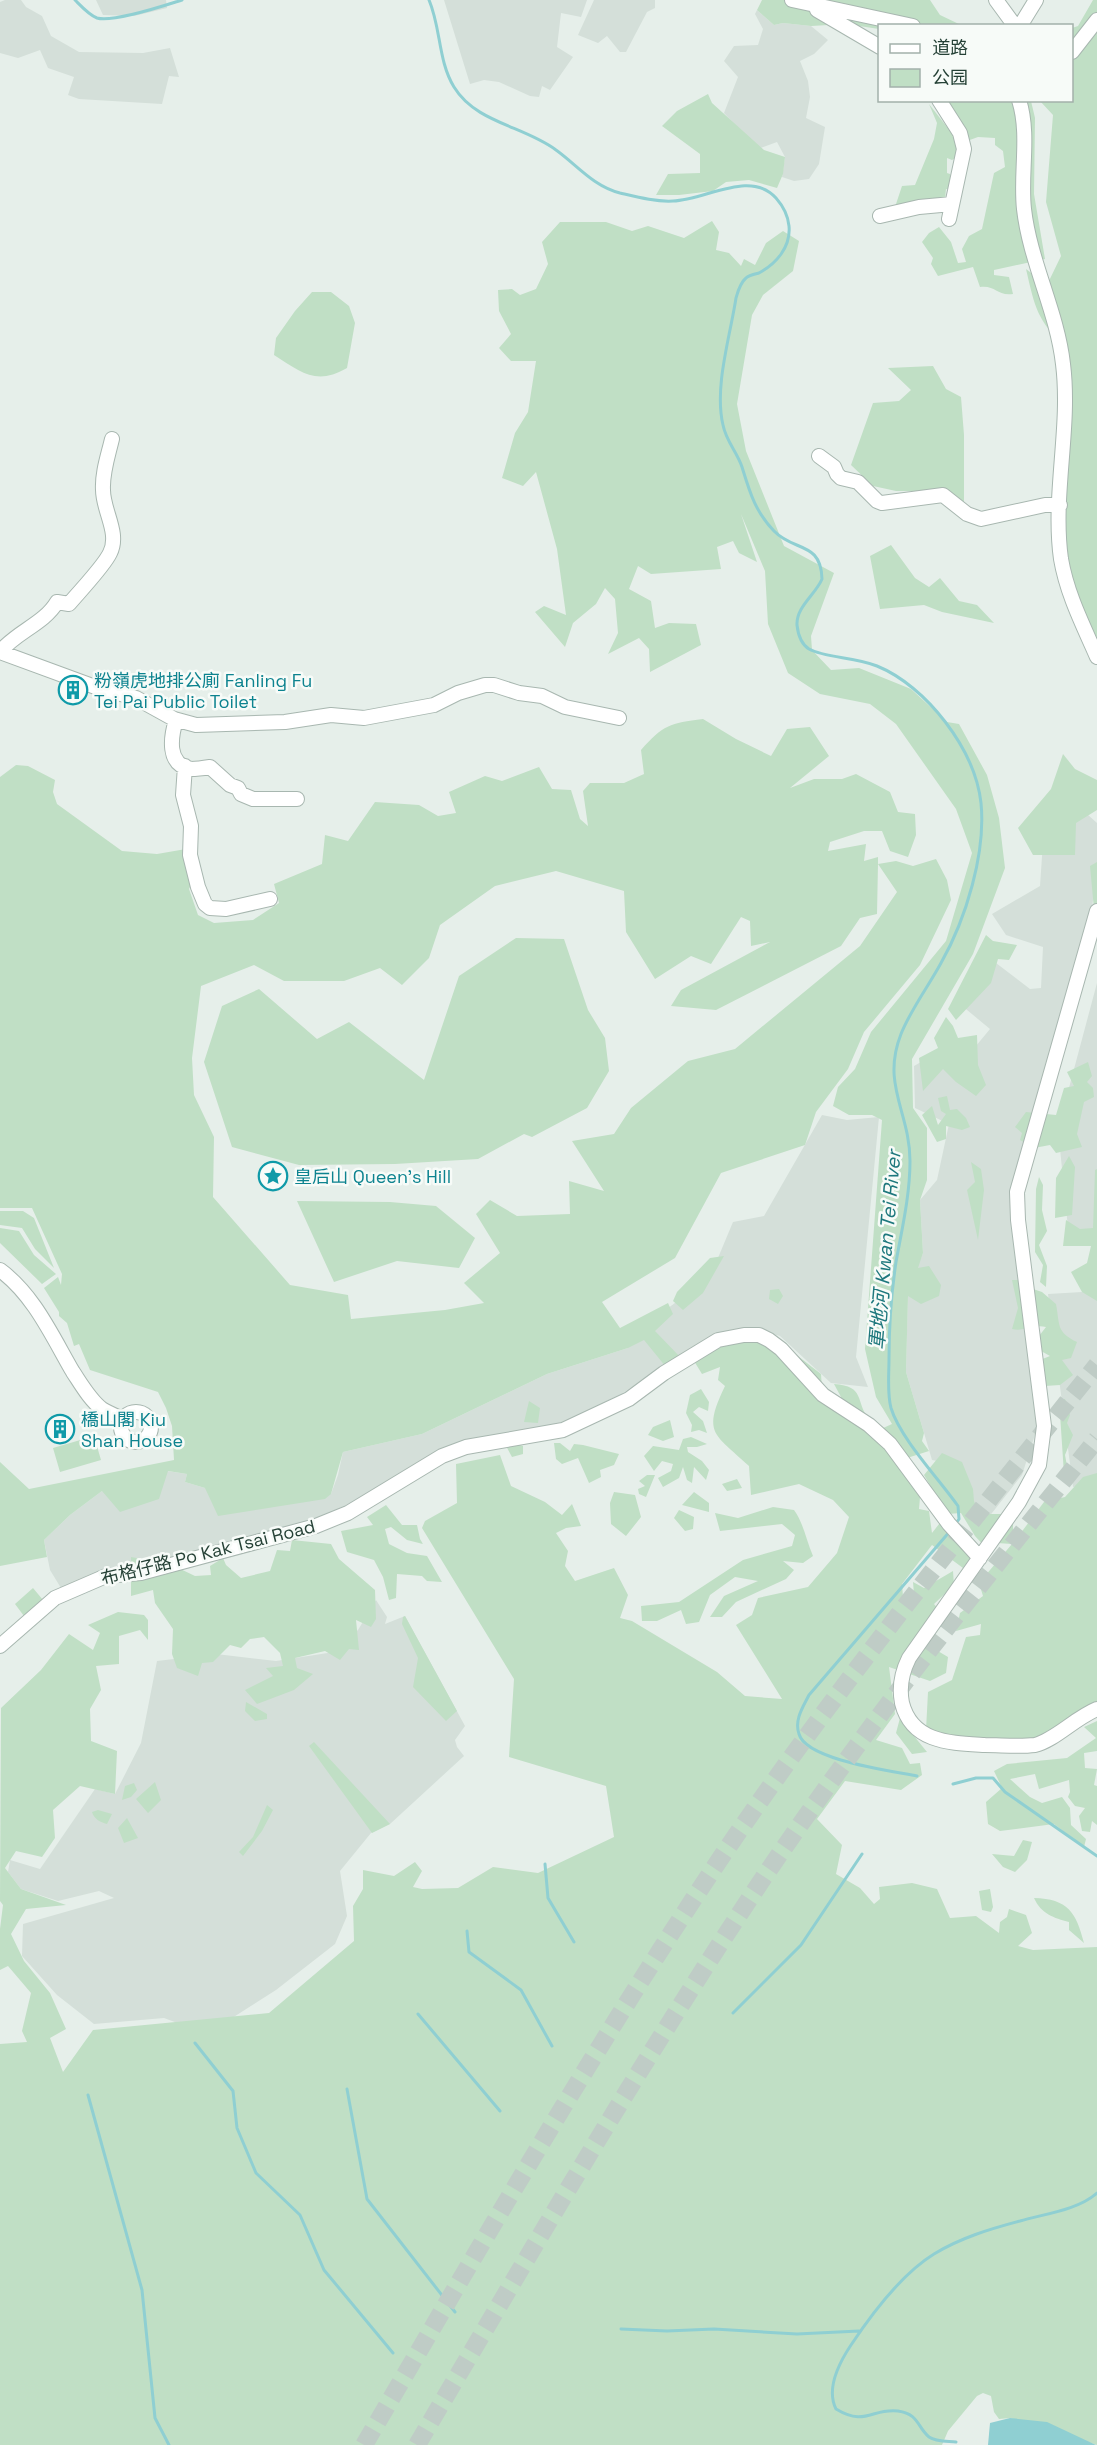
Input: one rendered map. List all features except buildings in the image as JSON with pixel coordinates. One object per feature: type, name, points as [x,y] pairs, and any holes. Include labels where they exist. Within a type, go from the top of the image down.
[{"type":"street","points":[[996,0],[1014,24]]},
{"type":"street","points":[[1021,24],[1036,0]]},
{"type":"street","points":[[799,2],[904,24]]},
{"type":"street","points":[[799,2],[878,46]]},
{"type":"street","points":[[1073,50],[1097,20]]},
{"type":"street","points":[[940,102],[963,140],[964,149],[949,219]]},
{"type":"street","points":[[1019,102],[1024,129],[1026,218],[1056,327],[1063,364],[1065,407],[1060,505],[1063,567],[1075,608],[1096,651]]},
{"type":"street","points":[[880,216],[919,207],[952,204]]},
{"type":"street","points":[[112,439],[102,492],[114,534],[110,553],[69,604],[57,603],[51,612],[7,643],[0,652],[98,688],[135,698],[176,720],[196,725],[285,722],[331,715],[364,718],[434,705],[458,693],[485,685],[495,685],[519,693],[542,696],[565,707],[619,717]]},
{"type":"street","points":[[819,456],[834,467],[837,474],[858,482],[882,503],[943,495],[974,518],[987,519],[1014,511],[1060,505]]},
{"type":"street","points":[[176,720],[172,735],[172,751],[180,763],[190,769],[210,767],[230,785],[238,788],[241,794],[253,799],[297,799]]},
{"type":"street","points":[[185,766],[183,801],[190,815],[190,855],[205,904],[210,908],[226,909],[270,898]]},
{"type":"street","points":[[1097,911],[1017,1192],[1018,1220],[1043,1416],[1041,1456],[1029,1487],[929,1627],[905,1665],[901,1680],[901,1697],[905,1712],[912,1724],[923,1734],[943,1742],[1029,1746],[1048,1741],[1068,1725],[1097,1709]]},
{"type":"street","points":[[0,1269],[22,1288],[33,1302],[81,1384],[95,1402],[102,1409],[123,1419]]},
{"type":"street","name":"布格仔路 Po Kak Tsai Road","points":[[0,1646],[50,1602],[100,1578],[112,1574],[141,1573],[316,1527],[348,1513],[442,1456],[466,1447],[563,1430],[629,1400],[664,1373],[718,1340],[744,1335],[759,1335],[769,1340],[781,1349],[823,1395],[890,1444],[951,1528],[980,1558]]},
{"type":"shaded area","points":[[21,0],[26,7],[42,16],[51,36],[79,52],[143,53],[170,48],[179,77],[169,76],[162,104],[79,99],[68,95],[74,77],[48,68],[40,50],[18,58],[0,53],[0,2]]},
{"type":"shaded area","points":[[96,0],[166,0],[167,8],[134,16],[103,15]]},
{"type":"shaded area","points":[[444,0],[587,0],[581,17],[561,13],[557,47],[573,57],[550,90],[542,86],[539,97],[530,96],[499,82],[484,80],[470,84]]},
{"type":"shaded area","points":[[594,0],[655,0],[655,8],[647,12],[626,52],[620,52],[607,36],[598,43],[578,35]]},
{"type":"shaded area","points":[[757,10],[774,25],[783,23],[811,26],[828,40],[814,54],[800,61],[808,81],[810,97],[806,118],[825,127],[819,164],[809,179],[794,181],[782,177],[785,157],[777,142],[758,149],[724,113],[738,77],[724,61],[734,46],[758,45],[763,29],[755,14]]},
{"type":"shaded area","points":[[1077,805],[1097,823],[1097,872],[1089,926],[1011,1203],[1040,1419],[1022,1475],[977,1532],[953,1464],[932,1460],[906,1372],[908,1291],[923,1253],[920,1200],[937,1180],[949,1124],[915,1108],[914,1066],[935,1054],[966,1058],[990,1029],[955,1000],[996,963],[1030,989],[1041,988],[1043,947],[1006,935],[992,914],[1040,886],[1044,827]]},
{"type":"shaded area","points":[[1097,983],[1097,1237],[1069,1238],[1058,1129]]},
{"type":"shaded area","points":[[822,1115],[847,1120],[879,1117],[856,1357],[868,1387],[831,1383],[780,1336],[755,1329],[708,1339],[621,1394],[567,1421],[436,1453],[385,1486],[319,1518],[61,1588],[50,1570],[44,1540],[70,1515],[102,1491],[167,1471],[187,1474],[185,1482],[205,1488],[331,1494],[343,1452],[422,1434],[547,1374],[628,1348],[625,1340],[710,1277],[733,1222],[764,1216]]},
{"type":"shaded area","points":[[1082,1292],[1097,1294],[1097,1483],[1073,1487],[1048,1294]]},
{"type":"shaded area","points":[[376,1600],[387,1617],[385,1624],[405,1616],[465,1726],[455,1740],[464,1756],[390,1824],[371,1833],[340,1871],[347,1916],[335,1944],[276,1990],[207,2034],[164,2018],[94,2024],[57,1995],[22,1956],[23,1924],[114,1898],[99,1891],[58,1901],[21,1889],[8,1872],[10,1860],[40,1869],[95,1789],[115,1794],[141,1743],[157,1661],[216,1654],[276,1661],[334,1652],[358,1630]]},
{"type":"green space","points":[[762,0],[930,0],[940,15],[959,24],[878,24],[878,29],[846,24],[811,26],[783,23],[774,25],[757,10]]},
{"type":"green space","points":[[1093,0],[1097,0],[1097,638],[1066,578],[1065,512],[1070,444],[1066,348],[1038,313],[1026,269],[1047,285],[1061,256],[1046,202],[1053,115],[1041,102],[1073,102],[1073,28],[1078,26]]},
{"type":"green space","points":[[708,94],[712,103],[764,150],[785,157],[783,174],[777,188],[749,180],[726,182],[713,191],[656,195],[668,174],[700,173],[700,154],[662,126],[677,111]]},
{"type":"green space","points":[[948,102],[1031,102],[1035,118],[1034,194],[1045,259],[994,270],[994,275],[1009,277],[1013,294],[980,287],[973,267],[938,276],[931,264],[933,258],[922,242],[929,233],[939,227],[951,242],[958,263],[966,262],[962,249],[969,236],[982,229],[994,173],[1005,167],[1003,151],[995,145],[995,138],[978,137],[967,141]]},
{"type":"green space","points":[[929,104],[961,145],[960,155],[952,160],[947,158],[947,173],[950,174],[953,184],[950,190],[946,189],[945,199],[894,210],[902,186],[915,185],[934,139],[937,123]]},
{"type":"green space","points":[[712,221],[719,232],[716,250],[729,253],[741,266],[744,259],[755,265],[766,243],[783,231],[799,241],[793,271],[763,295],[752,315],[737,404],[746,451],[784,546],[834,573],[811,636],[812,650],[831,670],[859,668],[911,689],[947,722],[959,724],[987,775],[999,818],[1005,868],[973,954],[912,1059],[913,1108],[927,1128],[927,1180],[920,1200],[923,1253],[918,1268],[929,1266],[941,1285],[939,1296],[921,1304],[908,1296],[906,1372],[924,1433],[922,1441],[929,1451],[907,1458],[921,1486],[919,1509],[929,1511],[932,1533],[943,1519],[972,1556],[963,1568],[932,1545],[902,1584],[903,1597],[915,1606],[913,1582],[924,1588],[953,1571],[954,1585],[934,1604],[946,1618],[926,1644],[948,1657],[946,1673],[930,1681],[889,1667],[895,1714],[876,1740],[902,1748],[910,1764],[920,1763],[922,1775],[901,1790],[845,1781],[817,1819],[842,1845],[836,1874],[860,1888],[874,1904],[880,1899],[879,1887],[912,1883],[937,1889],[950,1918],[976,1916],[999,1933],[1000,1922],[1007,1917],[1009,1909],[1026,1915],[1032,1933],[1018,1946],[1033,1950],[1097,1947],[1097,2445],[1010,2418],[999,2419],[994,2412],[991,2396],[983,2393],[977,2396],[948,2431],[942,2445],[0,2445],[0,2044],[27,2042],[22,2031],[31,1993],[8,1966],[0,1970],[0,1929],[3,1905],[0,1901],[1,1708],[41,1670],[69,1634],[93,1650],[100,1633],[88,1625],[118,1612],[144,1615],[148,1620],[148,1640],[140,1630],[119,1636],[119,1664],[96,1666],[101,1690],[90,1709],[91,1741],[117,1751],[115,1794],[80,1786],[53,1810],[55,1838],[42,1857],[16,1851],[5,1868],[21,1889],[66,1905],[26,1909],[11,1934],[24,1961],[50,1993],[66,2029],[50,2038],[63,2072],[93,2030],[269,2013],[354,1941],[353,1906],[363,1889],[363,1870],[394,1876],[415,1862],[422,1871],[413,1887],[458,1888],[493,1867],[538,1873],[614,1837],[606,1786],[509,1757],[514,1679],[422,1528],[425,1521],[457,1503],[456,1464],[500,1455],[511,1486],[545,1502],[562,1515],[572,1504],[581,1526],[566,1528],[556,1533],[568,1551],[565,1566],[575,1581],[614,1568],[628,1595],[620,1618],[632,1621],[717,1672],[745,1696],[782,1699],[736,1625],[752,1615],[758,1598],[808,1587],[837,1553],[849,1517],[833,1500],[799,1484],[751,1495],[749,1466],[720,1439],[713,1424],[714,1414],[725,1386],[718,1380],[720,1367],[702,1374],[694,1361],[712,1338],[776,1339],[821,1374],[823,1403],[841,1397],[834,1384],[844,1385],[855,1391],[865,1413],[873,1423],[881,1429],[892,1424],[876,1397],[865,1349],[882,1120],[872,1115],[849,1115],[833,1106],[838,1087],[855,1069],[871,1032],[946,941],[972,853],[956,809],[896,724],[870,704],[820,694],[788,673],[768,624],[765,571],[741,514],[757,562],[739,553],[733,541],[717,547],[721,569],[651,574],[638,566],[629,589],[651,601],[655,628],[669,623],[696,624],[701,645],[650,672],[649,649],[639,638],[608,654],[618,633],[615,599],[605,588],[596,604],[573,623],[565,647],[535,612],[544,606],[566,615],[557,549],[536,472],[523,486],[502,478],[515,433],[528,412],[536,361],[511,361],[499,348],[511,334],[499,311],[498,290],[512,289],[520,295],[536,289],[548,264],[542,242],[560,222],[606,222],[632,231],[648,226],[684,238]]},
{"type":"green space","points":[[312,292],[331,292],[349,306],[355,323],[347,368],[326,376],[309,375],[274,355],[276,338]]},
{"type":"green space","points":[[933,366],[946,389],[961,397],[964,435],[964,504],[942,491],[896,491],[873,486],[851,465],[873,403],[899,401],[911,390],[888,368]]},
{"type":"green space","points":[[891,545],[915,578],[929,587],[940,578],[959,601],[977,605],[994,623],[942,612],[924,605],[880,609],[870,556]]},
{"type":"green space","points":[[703,719],[771,756],[787,729],[810,727],[829,756],[790,788],[814,779],[842,779],[856,774],[890,792],[898,812],[915,814],[916,835],[908,857],[890,851],[882,831],[864,831],[830,842],[828,851],[866,844],[864,861],[878,857],[878,864],[896,861],[913,866],[936,859],[947,880],[951,900],[920,965],[864,1032],[848,1069],[816,1112],[805,1145],[721,1173],[675,1258],[602,1302],[620,1328],[668,1303],[673,1314],[655,1331],[683,1360],[666,1367],[644,1340],[628,1348],[547,1374],[422,1434],[343,1452],[331,1494],[325,1499],[218,1516],[205,1488],[185,1482],[187,1474],[168,1471],[159,1499],[120,1512],[102,1491],[70,1515],[44,1540],[47,1557],[0,1566],[0,1462],[29,1489],[174,1460],[172,1426],[158,1392],[90,1370],[79,1344],[74,1346],[67,1323],[59,1316],[59,1312],[44,1288],[58,1277],[61,1285],[62,1274],[32,1208],[0,1208],[0,777],[16,765],[28,766],[55,780],[53,792],[57,804],[122,851],[157,854],[186,849],[196,874],[189,889],[198,915],[214,923],[253,920],[279,903],[274,884],[322,864],[325,835],[348,841],[375,802],[419,805],[438,816],[456,813],[449,792],[485,776],[502,781],[539,767],[552,789],[571,790],[580,819],[588,826],[583,791],[590,783],[624,783],[644,774],[641,750],[662,730],[692,720]],"holes":[[[878,864],[897,892],[860,946],[735,1049],[688,1061],[631,1108],[614,1134],[572,1141],[604,1191],[569,1181],[570,1214],[517,1216],[490,1200],[476,1214],[500,1253],[464,1283],[484,1303],[445,1310],[351,1319],[348,1295],[290,1285],[213,1197],[214,1137],[194,1095],[192,1058],[201,986],[254,965],[284,981],[344,981],[380,968],[402,985],[429,958],[440,925],[495,886],[556,871],[624,891],[626,932],[655,979],[691,956],[711,964],[741,917],[750,921],[751,946],[770,942],[681,990],[671,1006],[716,1010],[841,946],[860,918],[877,914]]]},
{"type":"green space","points":[[1063,754],[1075,769],[1097,780],[1097,810],[1076,823],[1075,855],[1033,855],[1018,828],[1051,789]]},
{"type":"green space","points":[[1097,862],[1097,914],[1095,920],[1090,866]]},
{"type":"green space","points":[[986,935],[993,941],[1017,945],[1009,960],[998,959],[991,983],[956,1020],[948,1009]]},
{"type":"green space","points":[[516,938],[564,939],[588,1010],[605,1038],[609,1071],[587,1108],[532,1137],[524,1134],[478,1159],[395,1164],[299,1165],[232,1147],[204,1062],[222,1006],[259,989],[317,1039],[349,1022],[424,1080],[459,976]]},
{"type":"green space","points":[[946,1017],[958,1038],[977,1035],[978,1065],[986,1085],[976,1096],[956,1082],[943,1069],[923,1091],[919,1058],[938,1048],[934,1038]]},
{"type":"green space","points":[[1088,1062],[1092,1076],[1087,1082],[1093,1088],[1094,1097],[1084,1102],[1077,1134],[1082,1147],[1056,1153],[1050,1145],[1034,1148],[1020,1140],[1022,1133],[1015,1127],[1026,1112],[1056,1115],[1064,1088],[1074,1086],[1067,1072]]},
{"type":"green space","points":[[947,1096],[950,1110],[957,1109],[966,1118],[970,1127],[962,1130],[946,1126],[946,1139],[937,1142],[922,1115],[932,1106],[938,1125],[946,1114],[941,1111],[938,1098]]},
{"type":"green space","points":[[1069,1156],[1075,1167],[1072,1215],[1055,1218],[1056,1178]]},
{"type":"green space","points":[[971,1162],[981,1169],[984,1190],[978,1240],[967,1190],[975,1182]]},
{"type":"green space","points":[[1097,1169],[1097,1301],[1082,1292],[1071,1272],[1087,1263],[1091,1246],[1063,1246],[1066,1220],[1080,1229],[1093,1228],[1095,1170]]},
{"type":"green space","points":[[1039,1177],[1043,1185],[1042,1210],[1047,1231],[1039,1245],[1047,1266],[1046,1287],[1040,1282],[1043,1265],[1035,1252],[1036,1189]]},
{"type":"green space","points":[[297,1201],[390,1202],[436,1206],[475,1238],[459,1268],[397,1261],[334,1282]]},
{"type":"green space","points":[[0,1211],[23,1211],[34,1218],[54,1268],[35,1249],[22,1228],[0,1225]]},
{"type":"green space","points":[[0,1228],[19,1231],[34,1255],[56,1274],[42,1284],[0,1243]]},
{"type":"green space","points":[[724,1256],[703,1293],[683,1310],[673,1301],[677,1292],[710,1258]]},
{"type":"green space","points":[[1012,1280],[1028,1280],[1030,1288],[1042,1292],[1056,1304],[1062,1331],[1077,1342],[1071,1358],[1062,1360],[1073,1375],[1060,1385],[1045,1386],[1040,1360],[1050,1356],[1041,1351],[1039,1336],[1046,1327],[1012,1329],[1018,1308]]},
{"type":"green space","points":[[779,1289],[783,1296],[778,1304],[769,1299],[770,1290]]},
{"type":"green space","points":[[701,1389],[709,1402],[708,1411],[699,1407],[693,1412],[703,1421],[707,1433],[699,1430],[691,1432],[692,1425],[686,1413],[690,1395]]},
{"type":"green space","points":[[1059,1399],[1065,1399],[1070,1415],[1067,1423],[1073,1435],[1065,1455],[1067,1466],[1064,1474]]},
{"type":"green space","points":[[529,1401],[540,1408],[538,1423],[524,1422]]},
{"type":"green space","points":[[670,1420],[674,1437],[663,1441],[648,1435],[653,1427]]},
{"type":"green space","points":[[94,1436],[101,1460],[60,1472],[53,1448]]},
{"type":"green space","points":[[691,1437],[707,1444],[687,1447],[688,1452],[702,1461],[709,1470],[706,1480],[694,1467],[692,1483],[687,1480],[683,1467],[679,1478],[663,1487],[658,1478],[671,1471],[673,1464],[662,1461],[654,1471],[644,1456],[653,1446],[679,1450],[683,1439]]},
{"type":"green space","points":[[554,1443],[560,1443],[570,1451],[574,1444],[619,1454],[614,1465],[600,1470],[601,1477],[589,1483],[578,1458],[562,1464],[556,1459]]},
{"type":"green space","points":[[515,1444],[523,1446],[523,1454],[512,1457],[506,1446]]},
{"type":"green space","points":[[942,1453],[962,1462],[982,1521],[985,1514],[1004,1514],[1043,1460],[1047,1461],[1026,1505],[1013,1519],[1013,1531],[1017,1538],[1044,1502],[1065,1497],[1083,1477],[1097,1473],[1097,1713],[1031,1746],[946,1739],[926,1730],[928,1692],[952,1680],[966,1637],[980,1635],[981,1624],[956,1631],[960,1613],[983,1596],[979,1583],[1012,1544],[997,1543],[986,1548],[975,1536],[961,1513],[947,1514],[924,1475]]},
{"type":"green space","points":[[647,1475],[655,1475],[646,1497],[639,1494],[638,1489],[645,1486],[639,1481]]},
{"type":"green space","points":[[737,1479],[742,1488],[727,1491],[722,1484]]},
{"type":"green space","points":[[614,1492],[635,1495],[641,1517],[626,1536],[611,1524],[610,1503]]},
{"type":"green space","points":[[694,1492],[709,1503],[709,1512],[682,1505]]},
{"type":"green space","points":[[386,1505],[402,1525],[417,1525],[423,1544],[407,1540],[391,1527],[385,1529],[389,1544],[407,1553],[427,1556],[442,1582],[427,1581],[422,1576],[397,1574],[396,1598],[389,1600],[383,1577],[374,1560],[347,1552],[341,1531],[373,1525],[367,1517]]},
{"type":"green space","points":[[773,1507],[794,1510],[803,1526],[813,1556],[803,1563],[783,1561],[794,1570],[786,1579],[736,1602],[722,1617],[710,1617],[724,1596],[758,1581],[735,1577],[710,1595],[699,1622],[686,1624],[681,1610],[657,1621],[642,1621],[641,1606],[679,1602],[743,1560],[792,1546],[795,1535],[782,1524],[720,1531],[715,1513],[738,1518]]},
{"type":"green space","points":[[679,1510],[694,1517],[693,1529],[685,1531],[674,1518]]},
{"type":"green space","points":[[292,1540],[331,1544],[339,1559],[375,1590],[376,1619],[371,1627],[356,1620],[359,1650],[349,1649],[340,1660],[325,1651],[295,1658],[297,1668],[313,1674],[294,1690],[257,1704],[245,1690],[273,1676],[266,1668],[283,1666],[280,1653],[264,1637],[250,1639],[241,1648],[230,1645],[213,1662],[202,1663],[198,1676],[177,1668],[172,1654],[173,1629],[155,1603],[153,1590],[131,1596],[131,1557],[170,1564],[195,1576],[211,1575],[210,1566],[223,1558],[226,1565],[241,1578],[270,1571],[277,1550],[290,1551]]},
{"type":"green space","points":[[33,1588],[43,1600],[24,1616],[15,1604]]},
{"type":"green space","points":[[405,1616],[457,1711],[446,1721],[413,1687],[418,1658],[402,1624]]},
{"type":"green space","points":[[246,1702],[267,1714],[267,1719],[255,1721],[245,1711]]},
{"type":"green space","points":[[904,1703],[914,1736],[927,1752],[912,1754],[896,1733]]},
{"type":"green space","points":[[1097,1721],[1097,1751],[1084,1753],[1085,1768],[1097,1769],[1094,1785],[1097,1786],[1097,1825],[1092,1821],[1090,1832],[1082,1831],[1079,1816],[1085,1808],[1075,1806],[1068,1797],[1069,1780],[1039,1789],[1035,1774],[1010,1779],[1030,1797],[1042,1803],[1062,1797],[1070,1808],[1071,1825],[1086,1839],[1084,1847],[1054,1824],[1000,1831],[988,1824],[986,1802],[1002,1788],[994,1771],[1007,1764],[1067,1758],[1096,1738],[1084,1727]]},
{"type":"green space","points":[[314,1742],[390,1824],[372,1833],[309,1746]]},
{"type":"green space","points":[[155,1782],[161,1800],[148,1813],[136,1799]]},
{"type":"green space","points":[[134,1783],[137,1790],[131,1797],[122,1800],[125,1786]]},
{"type":"green space","points":[[267,1805],[273,1810],[262,1831],[243,1856],[239,1852],[253,1837]]},
{"type":"green space","points":[[98,1810],[112,1814],[107,1824],[94,1817],[92,1812]]},
{"type":"green space","points":[[127,1818],[138,1838],[124,1843],[118,1828]]},
{"type":"green space","points":[[1023,1840],[1032,1842],[1027,1860],[1015,1872],[1003,1867],[992,1854],[1014,1856]]},
{"type":"green space","points":[[990,1889],[993,1907],[991,1912],[982,1910],[979,1891]]},
{"type":"green space","points":[[1034,1898],[1055,1901],[1069,1909],[1078,1923],[1084,1943],[1069,1930],[1069,1922],[1044,1912]]},
{"type":"water","points":[[1010,2418],[1047,2422],[1096,2445],[988,2445],[990,2423]]},
{"type":"waterway","name":"軍地河 Kwan Tei River","points":[[75,0],[91,15],[105,19],[140,13],[182,0]]},
{"type":"waterway","name":"軍地河 Kwan Tei River","points":[[429,0],[445,66],[454,87],[463,99],[475,109],[556,150],[610,190],[646,199],[673,201],[727,188],[754,186],[776,198],[786,214],[789,234],[785,248],[765,269],[746,278],[737,295],[720,395],[724,431],[740,462],[762,516],[782,538],[805,549],[817,558],[822,579],[803,606],[798,618],[798,632],[804,644],[816,652],[877,666],[913,688],[930,704],[958,741],[977,782],[981,803],[982,822],[977,864],[966,906],[950,946],[905,1025],[896,1052],[894,1068],[895,1084],[909,1144],[910,1174],[892,1299],[888,1384],[890,1402],[903,1432],[958,1506],[959,1519],[955,1525]]},
{"type":"waterway","name":"軍地河 Kwan Tei River","points":[[917,1776],[851,1763],[817,1751],[805,1743],[799,1734],[798,1724],[809,1695],[951,1530]]},
{"type":"waterway","name":"軍地河 Kwan Tei River","points":[[953,1784],[976,1778],[993,1778],[1005,1792],[1097,1856]]},
{"type":"waterway","points":[[733,2013],[801,1945],[862,1854]]},
{"type":"waterway","points":[[545,1864],[548,1898],[574,1942]]},
{"type":"waterway","points":[[467,1931],[469,1952],[521,1990],[552,2046]]},
{"type":"waterway","points":[[418,2014],[500,2111]]},
{"type":"waterway","points":[[195,2043],[233,2091],[237,2128],[256,2173],[300,2215],[324,2270],[393,2353]]},
{"type":"waterway","points":[[347,2089],[367,2199],[455,2312]]},
{"type":"waterway","points":[[88,2095],[142,2290],[155,2418],[169,2445]]},
{"type":"waterway","name":"軍地河 Kwan Tei River","points":[[956,2442],[932,2439],[914,2418],[898,2411],[881,2412],[862,2417],[846,2414],[836,2409],[833,2401],[833,2385],[846,2352],[888,2295],[922,2262],[934,2254],[954,2243],[986,2231],[1080,2204],[1097,2193]]},
{"type":"waterway","points":[[621,2329],[667,2331],[714,2329],[797,2334],[859,2331]]},
{"type":"tunnel","points":[[364,2445],[583,2074],[722,1856],[766,1792],[858,1668],[1097,1365]]},
{"type":"tunnel","points":[[417,2445],[630,2087],[764,1877],[884,1709],[1097,1439]]},
{"type":"place","name":"粉嶺虎地排公廁 Fanling Fu Tei Pai Public Toilet","points":[[73,690]]},
{"type":"place","name":"皇后山 Queen's Hill","points":[[273,1176]]},
{"type":"place","name":"橋山閣 Kiu Shan House","points":[[60,1429]]}]
